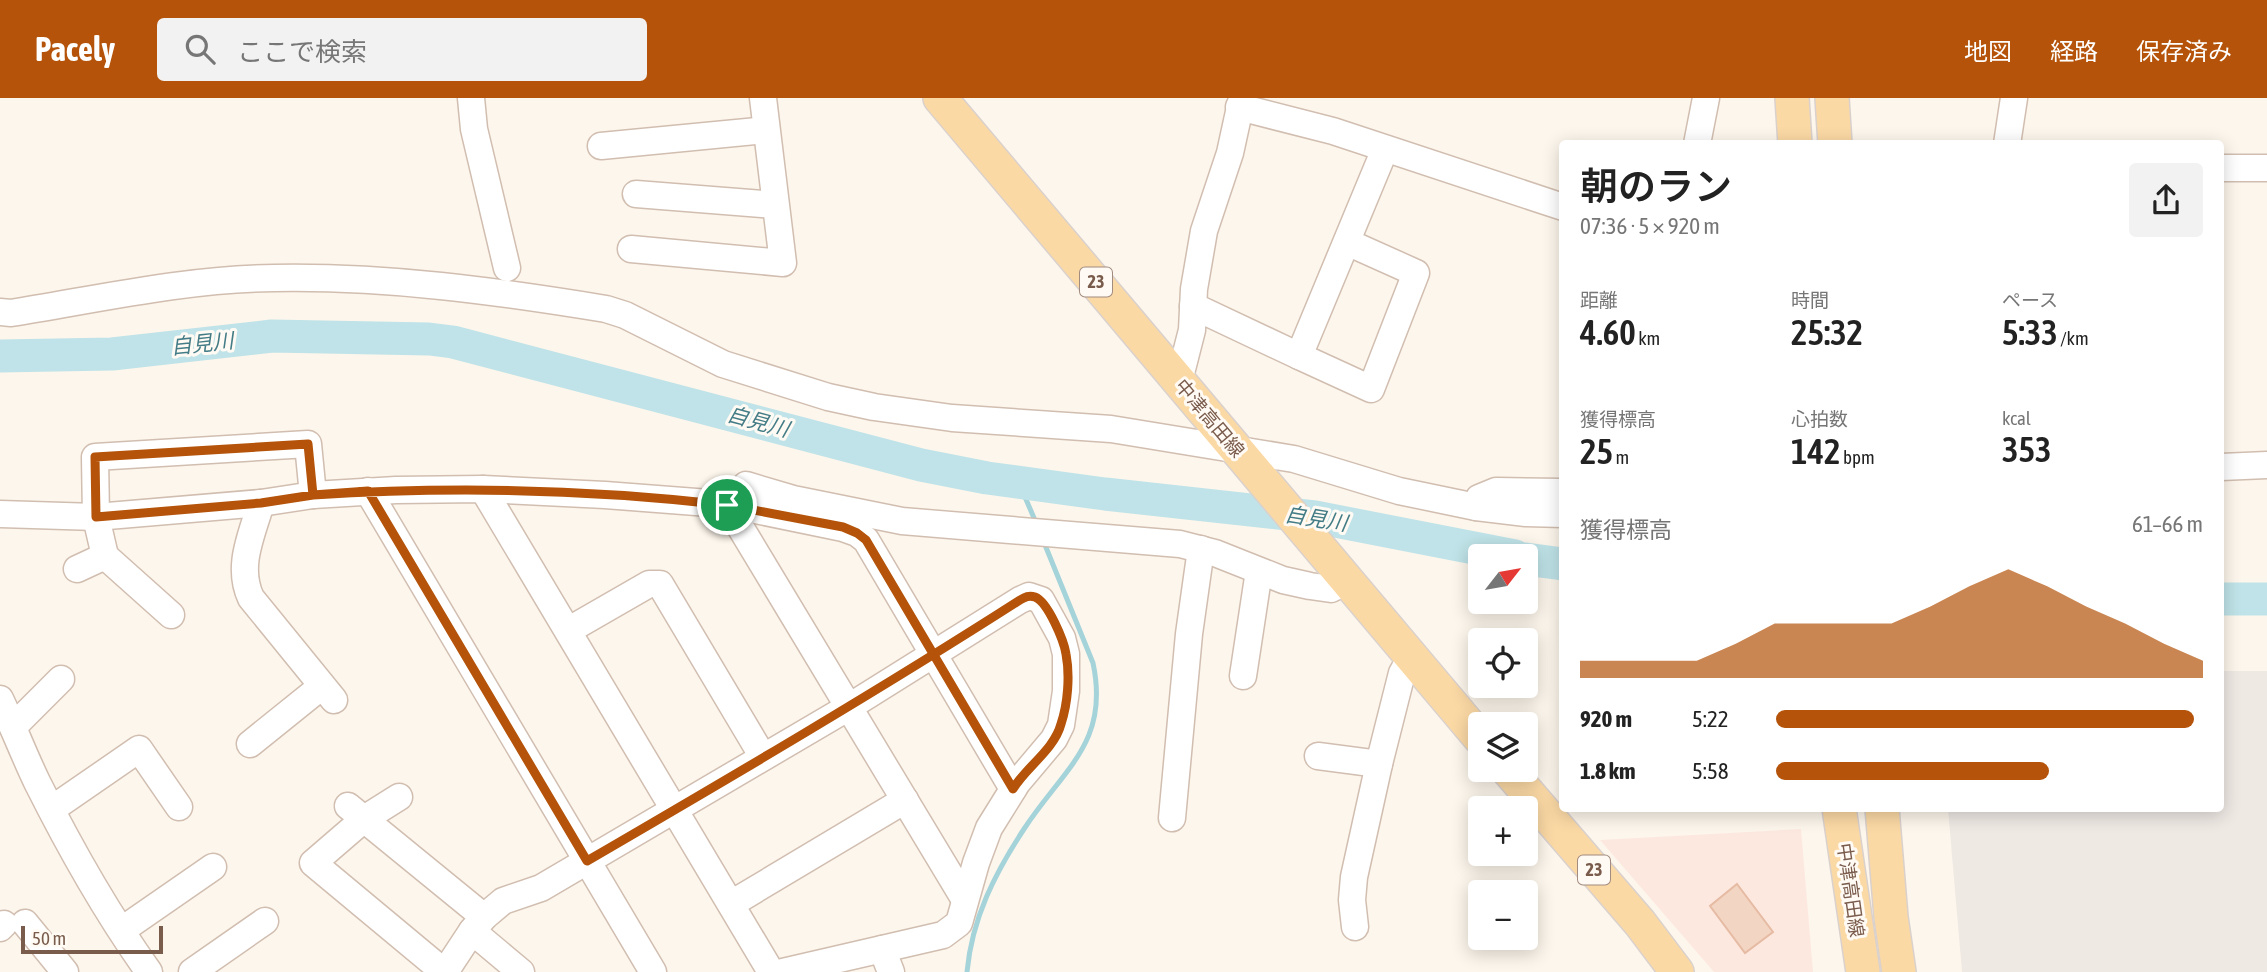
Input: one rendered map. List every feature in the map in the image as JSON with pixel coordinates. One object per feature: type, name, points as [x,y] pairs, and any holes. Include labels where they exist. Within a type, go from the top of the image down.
[{"type":"main road","name":"中津高田線","points":[[940,98],[1468,724]]},
{"type":"main road","points":[[1792,98],[1795,140]]},
{"type":"main road","points":[[1832,98],[1835,140]]},
{"type":"main road","name":"23","points":[[1518,782],[1640,923],[1677,972]]},
{"type":"main road","name":"中津高田線","points":[[1840,812],[1863,972]]},
{"type":"main road","name":"中津高田線","points":[[1882,812],[1891,917],[1899,972]]},
{"type":"street","points":[[471,98],[474,129],[507,268]]},
{"type":"street","points":[[631,249],[783,263],[763,98]]},
{"type":"street","points":[[1699,140],[1706,98]]},
{"type":"street","points":[[2008,140],[2014,98]]},
{"type":"street","points":[[1179,381],[1192,330],[1204,232],[1230,153],[1241,103],[1559,206]]},
{"type":"street","points":[[601,146],[766,130]]},
{"type":"street","points":[[1298,356],[1385,149]]},
{"type":"street","points":[[2224,168],[2267,169]]},
{"type":"street","points":[[636,194],[775,205]]},
{"type":"street","points":[[1193,306],[1371,389],[1416,273],[1347,242]]},
{"type":"street","points":[[0,313],[159,288],[272,278],[399,282],[470,288],[606,309],[625,315],[723,364],[828,397],[874,407],[952,418],[1111,429],[1244,459],[1294,459],[1399,491],[1476,507],[1559,514]]},
{"type":"street","points":[[171,615],[105,555],[96,517],[95,457],[308,444],[313,495]]},
{"type":"street","points":[[2224,467],[2267,465]]},
{"type":"street","points":[[727,505],[746,485],[814,503],[902,521],[1155,540],[1201,549],[1283,580],[1331,589],[1345,580]]},
{"type":"street","points":[[483,489],[771,972]]},
{"type":"street","points":[[0,514],[96,517],[368,491],[483,489],[727,505],[843,527],[866,540],[1013,789]]},
{"type":"street","points":[[368,491],[653,972]]},
{"type":"street","points":[[1476,507],[1479,498],[1496,491],[1559,492]]},
{"type":"street","points":[[250,744],[328,693],[245,587],[245,558],[261,503]]},
{"type":"street","points":[[727,505],[965,900]]},
{"type":"street","points":[[1172,818],[1189,634],[1201,549]]},
{"type":"street","points":[[77,569],[105,555]]},
{"type":"street","points":[[1243,676],[1259,572]]},
{"type":"street","points":[[569,630],[649,584],[660,584],[764,757]]},
{"type":"street","points":[[398,797],[356,813],[313,863],[444,972],[478,924],[503,901],[541,888],[849,707],[1026,597],[1036,597],[1045,605],[1062,638],[1066,654],[1066,691],[1061,725],[1054,739],[1013,789],[982,843],[959,923],[943,935],[887,961],[783,972]]},
{"type":"street","points":[[1355,928],[1352,900],[1354,877],[1402,673],[1411,657]]},
{"type":"street","points":[[13,727],[61,678]]},
{"type":"street","points":[[0,699],[52,809],[89,879],[149,972]]},
{"type":"street","points":[[52,809],[139,748],[179,807]]},
{"type":"street","points":[[1318,756],[1379,764]]},
{"type":"street","points":[[730,904],[905,800]]},
{"type":"street","points":[[356,813],[478,924],[521,972]]},
{"type":"street","points":[[122,930],[214,867]]},
{"type":"street","points":[[192,972],[265,921]]},
{"type":"street","points":[[10,925],[65,972]]},
{"type":"shaded area","points":[[2224,671],[2267,671],[2267,972],[1962,972],[1948,812],[2224,812]]},
{"type":"shaded area","points":[[1801,829],[1813,972],[1714,972],[1600,840]]},
{"type":"building","points":[[1737,884],[1773,932],[1745,953],[1710,906]]},
{"type":"waterway","name":"自見川","points":[[0,356],[112,354],[272,336],[429,339],[453,342],[921,465],[987,478],[1105,494],[1315,517],[1468,547]]},
{"type":"waterway","points":[[1019,483],[1037,525]]},
{"type":"waterway","points":[[967,972],[974,933],[986,897],[1024,829],[1080,754],[1095,714],[1097,691],[1093,663],[1043,540]]},
{"type":"waterway","name":"自見川","points":[[1538,561],[1559,563]]},
{"type":"waterway","name":"自見川","points":[[2224,599],[2267,599]]},
{"type":"route","points":[[727,505],[483,489],[396,490],[368,491],[313,495],[308,444],[95,457],[96,517],[368,491],[587,861],[849,707],[933,655],[1020,600],[1029,596],[1036,597],[1045,605],[1062,638],[1067,663],[1066,698],[1061,725],[1054,739],[1013,789],[933,655],[866,540],[843,527],[727,505]]}]
